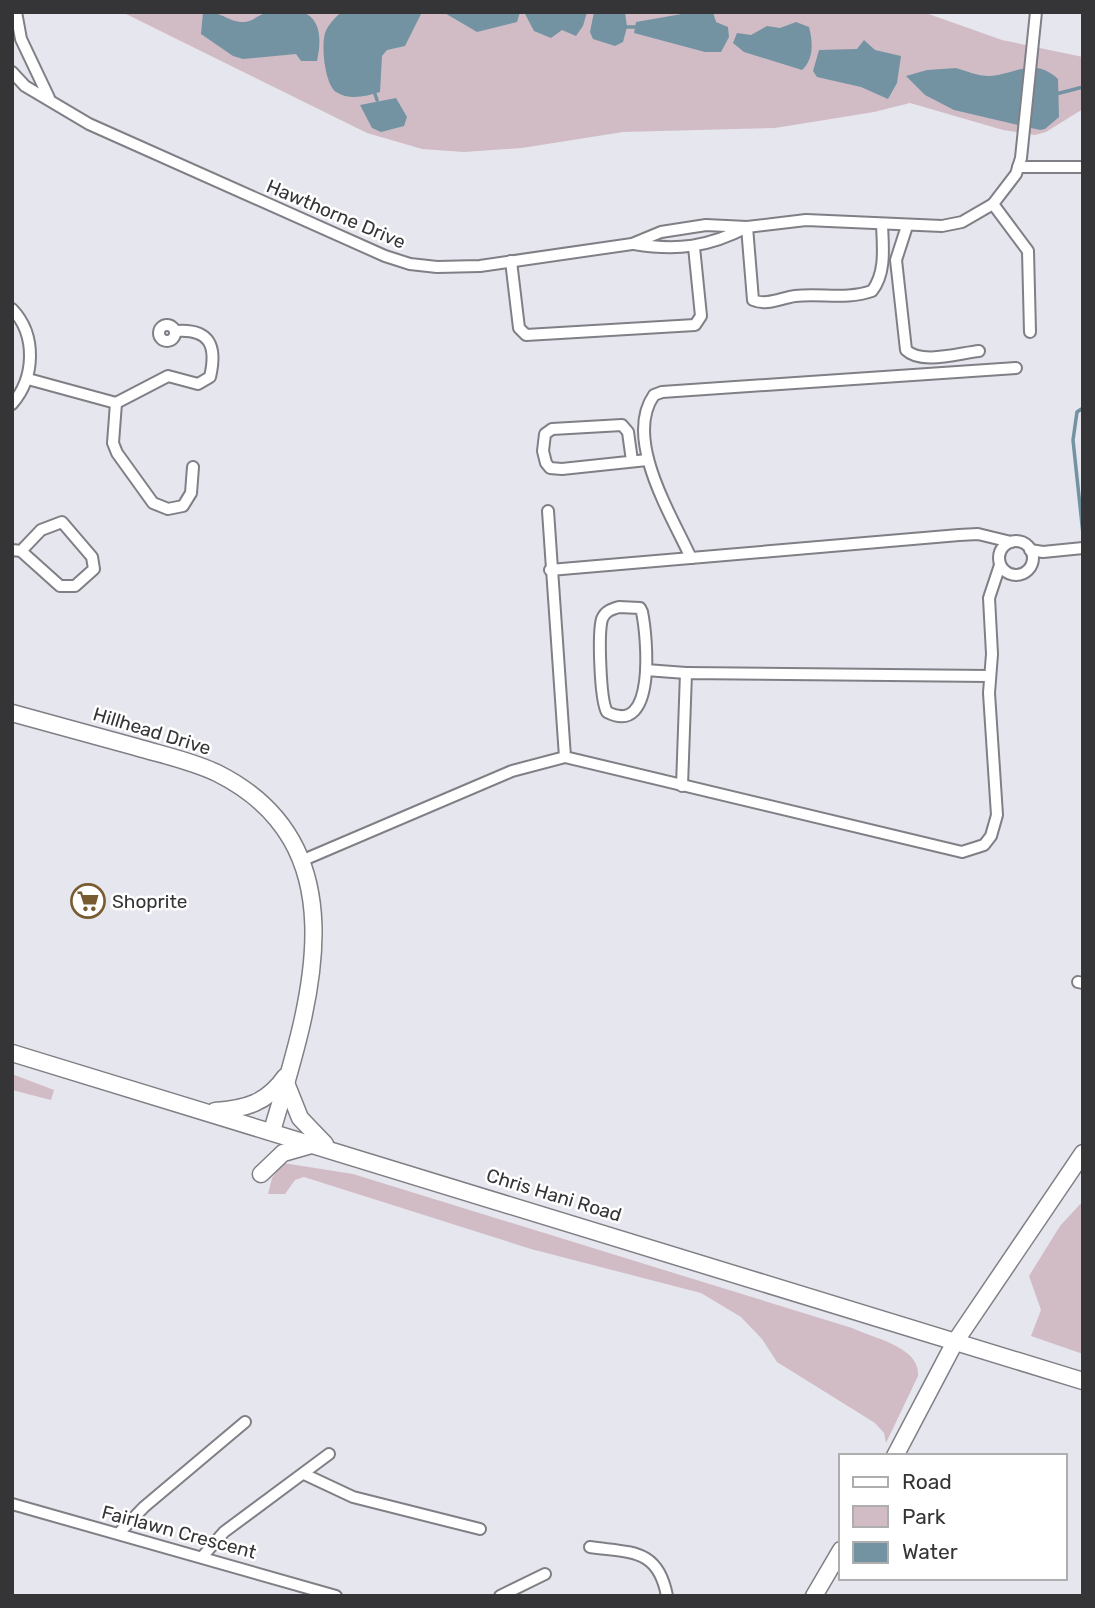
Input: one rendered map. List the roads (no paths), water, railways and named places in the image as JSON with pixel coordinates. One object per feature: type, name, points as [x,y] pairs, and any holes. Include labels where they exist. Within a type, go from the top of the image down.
[{"type":"main road","name":"Hillhead Drive","points":[[12,713],[215,772],[249,794],[272,816],[301,861],[312,898],[315,950],[288,1077],[272,1131]]},
{"type":"main road","name":"Chris Hani Road","points":[[12,1053],[1083,1381]]},
{"type":"main road","points":[[205,1112],[255,1104],[288,1077],[300,1118],[325,1147]]},
{"type":"main road","points":[[261,1174],[274,1159],[288,1150],[325,1147]]},
{"type":"main road","points":[[896,1454],[955,1342],[1083,1153]]},
{"type":"main road","points":[[814,1596],[839,1553]]},
{"type":"street","name":"Hawthorne Drive","points":[[15,77],[89,124],[385,256],[410,264],[437,267],[511,261],[632,244],[680,229],[706,225],[747,227],[806,220],[907,226],[942,226],[962,222],[1001,197],[1018,167],[1033,60],[1036,12]]},
{"type":"street","points":[[15,16],[25,49],[49,98]]},
{"type":"street","points":[[1018,167],[1083,167]]},
{"type":"street","points":[[993,204],[1028,251],[1030,332]]},
{"type":"street","points":[[706,225],[709,244]]},
{"type":"street","points":[[747,227],[752,300],[763,303],[797,295],[843,297],[872,291],[879,282],[882,263],[882,225]]},
{"type":"street","points":[[907,226],[896,260],[906,350],[914,355],[930,356],[979,351]]},
{"type":"street","name":"Hawthorne Drive","points":[[632,244],[689,248],[709,244],[747,227]]},
{"type":"street","points":[[511,261],[519,328],[526,335],[695,325],[701,317],[689,248],[680,229]]},
{"type":"street","points":[[12,309],[27,337],[30,353],[28,379],[12,404]]},
{"type":"street","points":[[28,379],[116,402],[168,376],[198,384],[210,377],[214,360],[210,341],[195,333],[175,331]]},
{"type":"street","points":[[691,558],[647,460],[645,418],[648,403],[662,392],[1016,368]]},
{"type":"street","points":[[116,402],[115,448],[153,503],[168,509],[183,506],[191,493],[193,467]]},
{"type":"street","points":[[632,461],[628,432],[622,425],[552,429],[545,434],[543,440],[546,463],[555,469],[647,460]]},
{"type":"street","points":[[548,511],[565,757]]},
{"type":"street","points":[[62,522],[92,557],[94,569],[75,586],[60,586],[17,550],[41,530],[62,522]]},
{"type":"street","points":[[550,570],[959,535],[1022,542],[1030,550],[1043,552],[1083,548]]},
{"type":"street","points":[[301,861],[512,771],[565,757],[949,850],[974,850],[985,845],[991,836],[997,815],[989,598],[1000,565],[1001,551],[993,538]]},
{"type":"street","points":[[1001,551],[1011,542]]},
{"type":"street","points":[[1030,550],[1032,563]]},
{"type":"street","points":[[992,584],[1010,573],[1023,573],[1032,563],[1083,555]]},
{"type":"street","points":[[1000,565],[1010,573]]},
{"type":"street","points":[[632,607],[642,612],[646,670],[643,698],[636,711],[622,715],[607,712],[603,706],[601,629],[604,615],[609,610],[632,607]]},
{"type":"street","points":[[646,670],[686,673],[990,676]]},
{"type":"street","points":[[682,786],[686,673]]},
{"type":"street","points":[[119,1534],[144,1507],[245,1422]]},
{"type":"street","points":[[202,1557],[225,1532],[329,1454]]},
{"type":"street","points":[[304,1474],[353,1497],[480,1529]]},
{"type":"street","name":"Fairlawn Crescent","points":[[12,1504],[336,1596]]},
{"type":"street","points":[[590,1547],[635,1553],[649,1558],[662,1575],[667,1596]]},
{"type":"street","points":[[500,1596],[545,1574]]},
{"type":"water","points":[[295,10],[304,13],[317,25],[317,61],[301,61],[296,54],[243,59],[233,56],[201,34],[203,12],[243,22],[268,12]]},
{"type":"water","points":[[342,12],[422,12],[405,46],[387,50],[382,56],[380,92],[358,97],[341,95],[332,88],[324,56],[324,39],[332,21]]},
{"type":"water","points":[[443,12],[520,12],[517,22],[477,32]]},
{"type":"water","points":[[524,12],[587,12],[583,26],[576,36],[562,30],[551,38],[534,31]]},
{"type":"water","points":[[594,12],[625,12],[627,27],[623,42],[615,46],[593,39],[590,32]]},
{"type":"water","points":[[693,12],[713,12],[716,22],[728,27],[729,37],[721,52],[705,52],[634,33],[636,22]]},
{"type":"water","points":[[796,22],[809,27],[811,38],[811,56],[802,70],[744,52],[733,43],[737,33],[751,35],[767,26],[780,28]]},
{"type":"water","points":[[864,40],[875,50],[901,56],[897,83],[888,99],[861,87],[817,77],[813,71],[819,50],[857,49]]},
{"type":"water","points":[[956,68],[989,76],[1024,68],[1049,72],[1058,79],[1059,117],[1040,130],[954,110],[925,95],[906,76],[927,70]]},
{"type":"water","points":[[396,98],[407,117],[404,126],[381,132],[372,128],[360,105]]},
{"type":"waterway","points":[[622,27],[639,27]]},
{"type":"waterway","points":[[1056,94],[1083,87]]},
{"type":"waterway","points":[[375,94],[377,100]]},
{"type":"waterway","points":[[1083,408],[1077,412],[1073,440],[1083,534]]},
{"type":"place","name":"Shoprite","points":[[88,901]]}]
